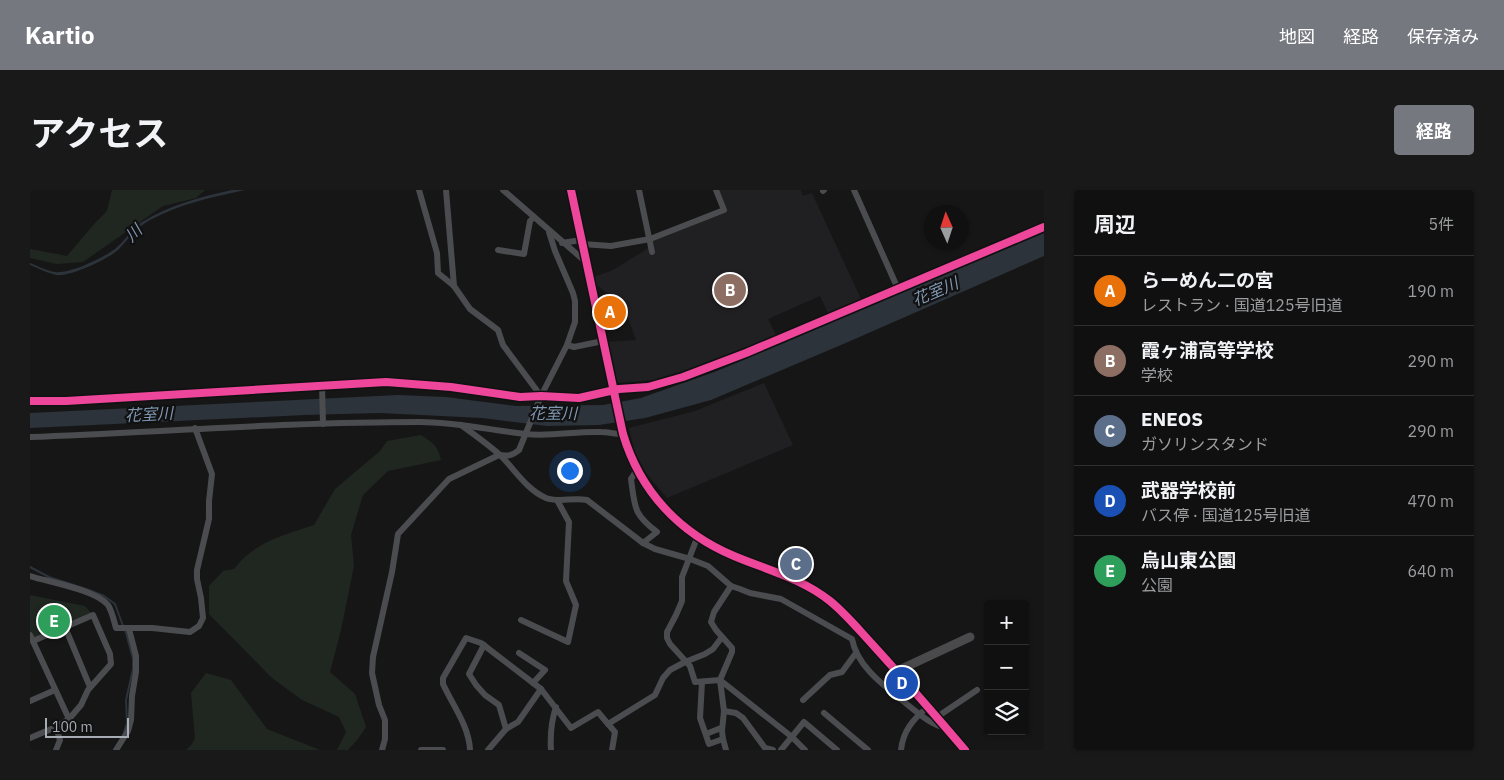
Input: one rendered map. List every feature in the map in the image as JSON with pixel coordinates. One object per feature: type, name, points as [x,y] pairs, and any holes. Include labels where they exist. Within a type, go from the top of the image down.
[{"type":"street","points":[[419,190],[437,253],[438,273],[454,286],[470,309],[498,330],[503,345],[540,399]]},
{"type":"street","points":[[446,190],[454,286]]},
{"type":"street","points":[[502,190],[586,262]]},
{"type":"street","points":[[571,190],[622,430],[637,470],[652,493],[678,522],[697,538],[735,557],[784,575],[812,588],[832,602],[897,671],[965,750]]},
{"type":"street","points":[[639,190],[652,252]]},
{"type":"street","points":[[562,243],[582,242],[620,246],[650,239],[724,210],[716,190]]},
{"type":"street","points":[[854,190],[898,289]]},
{"type":"street","points":[[498,250],[524,254],[530,221],[534,217]]},
{"type":"street","points":[[30,401],[66,401],[386,382],[451,387],[540,399],[579,398],[614,393],[648,387],[682,377],[746,353],[1044,227]]},
{"type":"street","points":[[382,750],[385,739],[384,720],[372,673],[373,657],[392,572],[398,534],[449,479],[499,455],[514,455],[519,450],[540,399],[568,346],[575,322],[575,301],[549,232]]},
{"type":"street","points":[[568,346],[603,341]]},
{"type":"street","points":[[322,385],[323,424]]},
{"type":"street","points":[[30,437],[144,433],[195,428],[422,422],[527,431],[603,432],[622,430]]},
{"type":"street","points":[[460,424],[499,455],[533,491],[547,498],[557,500],[579,498],[587,500],[643,542],[660,551],[708,566],[731,586],[750,593],[781,599],[852,639],[856,653],[880,683],[932,723],[946,728]]},
{"type":"street","points":[[30,576],[86,591],[107,604],[116,628],[152,628],[190,632],[199,626],[203,618],[197,570],[209,519],[212,474],[195,428]]},
{"type":"street","points":[[637,470],[631,479],[635,505],[642,520],[657,532],[643,542]]},
{"type":"street","points":[[521,620],[568,642],[576,605],[566,581],[568,522],[557,500]]},
{"type":"street","points":[[697,538],[682,577],[682,601],[667,632],[670,644],[690,666],[695,682],[720,680],[806,750]]},
{"type":"street","points":[[726,750],[721,728],[724,710],[720,680],[728,663],[732,648],[711,622],[714,612],[731,586]]},
{"type":"street","points":[[30,738],[69,719],[81,704],[90,688],[111,664],[110,654],[93,615],[65,627],[31,638],[69,719]]},
{"type":"street","points":[[65,627],[90,688]]},
{"type":"street","points":[[116,750],[128,731],[131,720],[136,656],[129,629]]},
{"type":"street","points":[[852,639],[858,629]]},
{"type":"street","points":[[897,671],[970,637]]},
{"type":"street","points":[[470,750],[470,739],[467,730],[443,684],[443,678],[466,638],[484,645],[541,689],[571,728],[598,712],[614,732],[612,750]]},
{"type":"street","points":[[608,724],[655,695],[663,678],[670,670],[705,654],[713,649],[722,638]]},
{"type":"street","points":[[484,645],[469,674],[476,686],[499,705],[506,730]]},
{"type":"street","points":[[520,653],[545,670],[533,683]]},
{"type":"street","points":[[803,700],[830,674],[842,672],[856,653]]},
{"type":"street","points":[[702,682],[700,718],[709,744],[722,739]]},
{"type":"street","points":[[488,750],[506,730],[518,722],[541,689]]},
{"type":"street","points":[[30,701],[55,690]]},
{"type":"street","points":[[937,717],[977,690]]},
{"type":"street","points":[[551,750],[552,719],[556,707]]},
{"type":"street","points":[[901,750],[902,741],[908,726],[928,707]]},
{"type":"street","points":[[724,710],[736,713],[743,718],[765,748],[773,750]]},
{"type":"street","points":[[824,713],[868,750]]},
{"type":"street","points":[[781,750],[804,722],[838,750]]},
{"type":"street","points":[[56,727],[60,740],[56,750]]},
{"type":"street","points":[[706,734],[721,728]]},
{"type":"street","points":[[421,750],[443,750]]},
{"type":"shaded area","points":[[112,190],[205,190],[196,198],[163,206],[83,262],[57,264],[30,258],[30,249],[67,256],[107,211]]},
{"type":"shaded area","points":[[718,190],[801,190],[803,196],[812,193],[861,299],[828,313],[820,296],[768,319],[776,335],[702,365],[653,380],[617,383],[607,342],[636,340],[623,304],[596,285],[594,277],[613,270],[647,249],[651,239],[723,209]]},
{"type":"shaded area","points":[[764,383],[793,445],[667,498],[646,473],[634,450],[629,428],[695,411]]},
{"type":"shaded area","points":[[421,435],[434,445],[441,460],[388,471],[363,495],[351,535],[354,566],[330,672],[355,694],[366,727],[348,750],[337,750],[346,732],[339,717],[302,700],[272,678],[209,614],[209,586],[223,571],[234,569],[260,546],[281,536],[314,525],[335,489],[380,451],[387,441]]},
{"type":"shaded area","points":[[30,595],[85,606],[93,615],[33,641],[30,635]]},
{"type":"shaded area","points":[[206,673],[231,680],[267,729],[320,750],[186,750],[195,738],[191,693]]},
{"type":"water","name":"川","points":[[232,190],[245,190],[220,195],[161,214],[141,226],[114,253],[79,270],[56,275],[30,265],[30,263],[55,272],[69,271],[103,257],[115,249],[138,225],[163,211],[186,202]]},
{"type":"water","name":"花室川","points":[[1044,233],[1044,256],[711,400],[645,418],[599,425],[547,426],[482,418],[380,413],[30,428],[30,413],[398,395],[446,397],[516,406],[603,405],[641,398],[717,371]]},
{"type":"waterway","points":[[30,567],[49,577],[104,596],[115,604],[123,626]]},
{"type":"waterway","points":[[124,732],[127,723],[126,700],[133,669],[133,659],[125,629]]},
{"type":"cycle path","points":[[571,190],[623,434],[630,455],[651,492],[679,522],[714,546],[734,556],[796,580],[830,601],[884,657],[965,750]]},
{"type":"cycle path","points":[[30,401],[66,401],[386,382],[451,387],[520,397],[579,398],[619,389],[648,387],[683,377],[746,353],[1044,227]]},
{"type":"place","name":"霞ヶ浦高等学校","points":[[730,290]]},
{"type":"place","name":"らーめん二の宮","points":[[610,312]]},
{"type":"place","name":"ENEOS","points":[[796,564]]},
{"type":"place","name":"烏山東公園","points":[[54,621]]},
{"type":"place","name":"武器学校前","points":[[902,683]]}]
